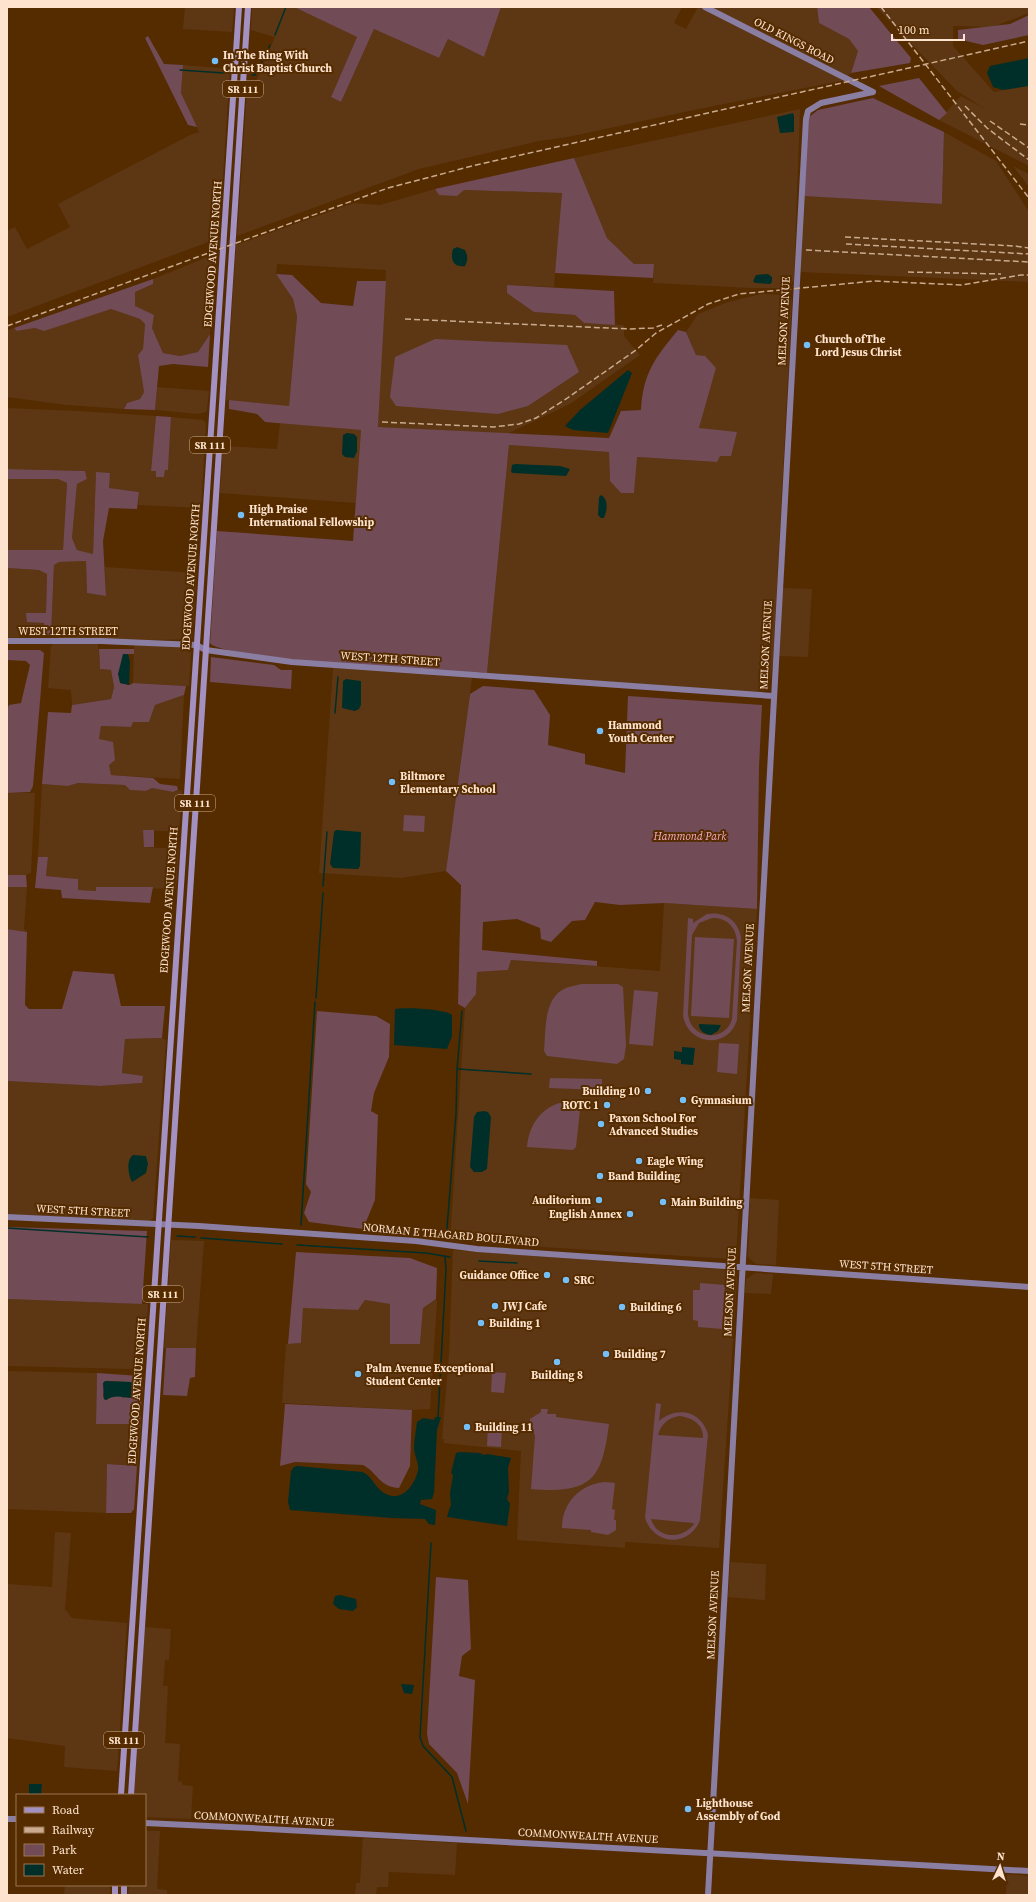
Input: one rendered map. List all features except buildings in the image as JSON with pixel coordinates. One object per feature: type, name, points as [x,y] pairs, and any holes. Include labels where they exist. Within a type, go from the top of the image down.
[{"type":"main road","name":"EDGEWOOD AVENUE NORTH","points":[[121,1794],[239,7]]},
{"type":"main road","name":"EDGEWOOD AVENUE NORTH","points":[[131,1794],[248,7]]},
{"type":"street","name":"OLD KINGS ROAD","points":[[705,7],[873,92]]},
{"type":"street","name":"MELSON AVENUE","points":[[708,1895],[806,119],[808,111],[822,103],[873,92]]},
{"type":"street","name":"WEST 12TH STREET","points":[[7,641],[94,641],[196,645],[206,650],[292,662],[773,696]]},
{"type":"street","name":"WEST 5TH STREET","points":[[7,1217],[158,1224]]},
{"type":"street","name":"NORMAN E THAGARD BOULEVARD","points":[[158,1224],[416,1241],[477,1249],[742,1268]]},
{"type":"street","name":"WEST 5TH STREET","points":[[742,1268],[1029,1287]]},
{"type":"street","name":"COMMONWEALTH AVENUE","points":[[146,1823],[1029,1871]]},
{"type":"shaded area","points":[[185,7],[234,7],[232,32],[183,29]]},
{"type":"shaded area","points":[[252,7],[294,7],[357,37],[331,97],[341,102],[374,29],[439,58],[448,39],[484,57],[501,7],[682,7],[674,23],[686,29],[698,7],[700,7],[845,80],[568,137],[539,141],[419,169],[237,236],[247,91],[252,90],[275,37],[251,30]]},
{"type":"shaded area","points":[[715,7],[817,7],[819,23],[849,39],[858,51],[851,73],[848,76],[715,9]]},
{"type":"shaded area","points":[[876,7],[1029,7],[1029,13],[992,27],[953,26],[953,46],[994,92],[1029,85],[1029,166],[939,120],[961,96],[987,110],[957,91]]},
{"type":"shaded area","points":[[183,65],[230,69],[219,238],[7,317],[7,231],[15,227],[27,249],[70,227],[58,204],[190,135],[199,132],[181,93]]},
{"type":"shaded area","points":[[800,109],[794,280],[789,288],[751,288],[653,283],[654,265],[634,264],[607,238],[574,158]]},
{"type":"shaded area","points":[[944,132],[996,161],[1029,212],[1029,282],[801,272],[803,196],[942,204]]},
{"type":"shaded area","points":[[1013,166],[1029,174],[1029,187]]},
{"type":"shaded area","points":[[435,189],[439,195],[464,190],[562,193],[554,287],[507,285],[535,312],[575,315],[584,323],[624,325],[624,336],[640,355],[570,404],[507,434],[378,427],[386,270],[277,264],[276,274],[293,299],[297,315],[289,406],[226,400],[236,245],[354,203],[380,205]]},
{"type":"shaded area","points":[[215,254],[210,334],[198,352],[180,356],[163,353],[152,328],[135,306],[135,292],[153,284],[153,279]]},
{"type":"shaded area","points":[[761,294],[788,295],[792,300],[773,660],[769,688],[767,690],[753,692],[487,673],[509,445],[609,452],[610,481],[634,492],[636,457],[717,462],[699,428],[716,368],[696,355],[686,332],[698,314],[728,302]]},
{"type":"shaded area","points":[[111,309],[140,319],[145,324],[143,349],[138,355],[144,392],[140,399],[127,403],[124,409],[66,405],[7,397],[7,330],[14,328],[17,331],[35,328],[44,330]]},
{"type":"shaded area","points":[[157,387],[209,391],[207,410],[206,412],[198,414],[155,410]]},
{"type":"shaded area","points":[[7,408],[156,416],[151,471],[156,471],[164,477],[165,470],[168,470],[171,417],[203,420],[206,423],[201,508],[138,505],[139,492],[109,488],[96,472],[93,554],[77,550],[72,538],[77,484],[87,479],[85,471],[7,469]]},
{"type":"shaded area","points":[[280,423],[361,430],[356,503],[220,493],[223,446],[277,449]]},
{"type":"shaded area","points":[[7,479],[58,479],[67,483],[63,550],[7,550]]},
{"type":"shaded area","points":[[86,561],[87,593],[106,596],[105,567],[197,573],[192,639],[150,640],[59,638],[51,635],[54,565],[58,562]]},
{"type":"shaded area","points":[[7,568],[39,570],[47,573],[46,613],[26,613],[45,623],[45,636],[7,638]]},
{"type":"shaded area","points":[[782,588],[812,589],[808,657],[777,656]]},
{"type":"shaded area","points":[[54,643],[98,643],[100,669],[111,670],[114,687],[111,699],[72,705],[71,690],[48,688],[51,646]]},
{"type":"shaded area","points":[[134,644],[187,647],[191,650],[189,686],[133,683]]},
{"type":"shaded area","name":"Biltmore Elementary School","points":[[333,668],[472,678],[446,871],[401,878],[319,873]]},
{"type":"shaded area","points":[[184,695],[180,779],[111,775],[99,739],[101,726],[131,727],[132,722],[149,722],[155,705]]},
{"type":"shaded area","points":[[78,783],[125,785],[130,790],[146,791],[152,788],[173,792],[182,790],[179,832],[143,830],[145,847],[179,849],[176,889],[96,887],[96,891],[78,890],[78,879],[46,876],[48,857],[38,857],[42,784],[68,786]]},
{"type":"shaded area","points":[[7,793],[35,793],[31,873],[26,875],[7,875]]},
{"type":"shaded area","points":[[7,887],[27,887],[24,929],[27,932],[7,929]]},
{"type":"shaded area","name":"Paxon School For Advanced Studies","points":[[664,903],[757,909],[736,1255],[730,1259],[450,1241],[465,1008],[476,994],[477,972],[508,970],[511,960],[660,971]]},
{"type":"shaded area","points":[[162,1038],[166,1040],[153,1218],[150,1221],[141,1221],[7,1214],[7,1081],[100,1086],[142,1083],[142,1076],[122,1074],[125,1039]],"holes":[[[129,1163],[146,1173],[132,1182]]]},
{"type":"shaded area","points":[[750,1198],[779,1200],[776,1265],[756,1264],[748,1257]]},
{"type":"shaded area","points":[[171,1240],[204,1241],[196,1348],[164,1348]]},
{"type":"shaded area","points":[[453,1250],[728,1270],[735,1274],[737,1279],[719,1548],[625,1542],[625,1548],[517,1540],[521,1451],[444,1443],[444,1439],[442,1439],[449,1353]]},
{"type":"shaded area","points":[[755,1273],[773,1274],[771,1294],[745,1293],[746,1279]]},
{"type":"shaded area","points":[[7,1299],[148,1304],[144,1365],[142,1368],[128,1369],[7,1366]]},
{"type":"shaded area","name":"Palm Avenue Exceptional Student Center","points":[[436,1299],[430,1409],[412,1410],[282,1403],[286,1344],[301,1343],[303,1307],[357,1310],[365,1300],[390,1304],[391,1344],[420,1344],[423,1308]]},
{"type":"shaded area","points":[[7,1371],[97,1373],[96,1424],[141,1424],[138,1466],[107,1464],[106,1513],[7,1509]]},
{"type":"shaded area","points":[[55,1532],[71,1533],[65,1609],[72,1618],[127,1623],[117,1771],[64,1767],[65,1746],[7,1738],[7,1584],[52,1587]]},
{"type":"shaded area","points":[[730,1562],[766,1564],[765,1600],[728,1597]]},
{"type":"shaded area","points":[[145,1627],[171,1629],[169,1660],[165,1660],[163,1686],[168,1686],[165,1743],[180,1744],[178,1781],[182,1782],[182,1785],[193,1786],[191,1819],[146,1817],[146,1794],[134,1794]]},
{"type":"shaded area","points":[[146,1831],[160,1831],[157,1889],[167,1890],[167,1895],[128,1895],[129,1886],[146,1886]]},
{"type":"shaded area","points":[[363,1838],[457,1843],[455,1875],[389,1872],[388,1887],[377,1887],[376,1895],[355,1895],[356,1883],[360,1883]]},
{"type":"shaded area","points":[[1007,1874],[1029,1876],[1029,1895],[1006,1895]]},
{"type":"shaded area","points":[[65,1886],[109,1886],[110,1888],[110,1895],[64,1895]]},
{"type":"green space","points":[[294,7],[501,7],[484,57],[448,39],[439,58],[374,29],[341,102],[331,97],[357,37]]},
{"type":"green space","points":[[817,7],[869,7],[911,58],[910,63],[851,73],[858,51],[849,39],[819,23]]},
{"type":"green space","points":[[1029,15],[1029,35],[983,45],[958,39],[958,30],[1010,24]]},
{"type":"green space","points":[[148,36],[164,64],[183,65],[181,93],[197,127],[188,125],[145,38]]},
{"type":"green space","points":[[919,78],[947,113],[939,120],[879,86]]},
{"type":"green space","points":[[873,98],[944,132],[942,204],[803,196],[809,117],[818,110]]},
{"type":"green space","points":[[574,158],[607,238],[634,264],[654,264],[653,278],[555,273],[562,193],[464,190],[457,196],[439,195],[435,189]]},
{"type":"green space","points":[[276,274],[292,275],[321,303],[353,306],[357,281],[386,281],[378,427],[609,438],[621,411],[641,410],[644,386],[652,367],[663,349],[678,330],[686,332],[696,355],[705,356],[716,368],[699,428],[737,432],[731,456],[720,456],[717,462],[637,457],[634,493],[621,493],[610,481],[609,452],[509,445],[487,673],[340,664],[253,655],[224,649],[210,643],[217,531],[353,541],[361,430],[265,422],[257,414],[229,409],[229,400],[289,406],[297,316],[293,299]]},
{"type":"green space","points":[[153,279],[153,284],[135,292],[135,306],[154,315],[152,328],[163,353],[180,356],[198,352],[210,334],[208,367],[173,364],[159,366],[155,410],[124,409],[127,403],[140,399],[144,392],[138,355],[143,349],[145,324],[140,319],[111,309],[44,331],[35,328],[17,331],[14,328]]},
{"type":"green space","points":[[507,285],[614,291],[615,325],[584,323],[575,315],[534,312],[507,293]]},
{"type":"green space","points":[[435,339],[567,345],[579,372],[528,406],[498,414],[396,406],[390,397],[395,357]]},
{"type":"green space","points":[[156,416],[171,417],[168,470],[165,470],[164,477],[156,477],[156,471],[151,471]]},
{"type":"green space","points":[[7,469],[85,471],[87,479],[77,484],[72,538],[77,550],[93,554],[96,472],[110,473],[109,488],[139,492],[137,509],[109,508],[103,541],[106,596],[87,593],[86,561],[59,562],[54,565],[51,635],[45,636],[44,623],[27,622],[26,613],[46,613],[47,574],[39,570],[7,568],[7,550],[63,550],[67,483],[58,479],[7,479]]},
{"type":"green space","points":[[99,649],[134,649],[134,654],[123,654],[120,683],[130,685],[133,683],[186,686],[184,695],[155,705],[149,722],[133,722],[131,727],[101,726],[99,739],[113,742],[115,760],[109,765],[111,775],[153,778],[160,784],[177,786],[178,790],[173,792],[152,788],[146,791],[130,790],[125,785],[78,783],[68,786],[42,784],[48,712],[71,713],[72,705],[111,699],[114,687],[111,670],[100,669]]},
{"type":"green space","points":[[7,650],[40,650],[44,653],[33,786],[30,792],[7,793],[7,710],[9,705],[21,703],[30,665],[26,661],[7,660]]},
{"type":"green space","points":[[211,657],[274,665],[281,670],[292,670],[291,689],[210,682]]},
{"type":"green space","name":"Hammond Park","points":[[483,686],[534,690],[550,715],[548,745],[585,754],[585,764],[625,773],[628,696],[762,705],[759,767],[757,909],[664,903],[620,905],[595,902],[585,920],[572,921],[551,942],[541,939],[540,928],[517,919],[483,922],[482,950],[597,961],[597,966],[511,960],[508,970],[477,972],[476,994],[465,1008],[458,1004],[461,885],[446,871],[470,694]]},
{"type":"green space","points":[[404,815],[425,816],[424,832],[403,831]]},
{"type":"green space","points":[[143,830],[154,830],[154,847],[144,847]]},
{"type":"green space","points":[[38,857],[48,857],[46,876],[78,879],[78,890],[96,891],[96,887],[153,887],[150,903],[62,898],[61,890],[35,888]]},
{"type":"green space","points":[[7,875],[26,875],[27,887],[7,887]]},
{"type":"green space","points":[[713,913],[724,915],[733,921],[737,926],[741,937],[737,1020],[726,1036],[718,1039],[709,1040],[700,1038],[687,1026],[683,1016],[688,918],[693,919],[693,923],[707,914]],"holes":[[[712,918],[726,921],[732,927],[735,931],[737,941],[732,1019],[728,1027],[722,1032],[715,1035],[707,1035],[700,1033],[694,1028],[690,1021],[688,1012],[692,935],[699,923]]]},
{"type":"green space","points":[[7,929],[27,932],[25,1005],[29,1009],[62,1009],[73,971],[114,974],[121,1006],[165,1006],[162,1038],[125,1039],[122,1073],[143,1076],[142,1083],[100,1086],[7,1081]]},
{"type":"green space","points":[[695,937],[734,939],[729,1018],[691,1016]]},
{"type":"green space","points":[[582,984],[618,984],[623,987],[626,1045],[624,1059],[617,1064],[547,1056],[544,1051],[547,1015],[553,999],[559,992],[566,988]]},
{"type":"green space","points":[[634,990],[658,992],[653,1046],[629,1044]]},
{"type":"green space","points":[[317,1011],[376,1016],[390,1024],[389,1057],[374,1093],[371,1111],[378,1115],[375,1200],[363,1229],[309,1222],[304,1213],[311,1192],[306,1184]]},
{"type":"green space","points":[[719,1043],[739,1044],[737,1074],[717,1072]]},
{"type":"green space","points":[[550,1078],[602,1079],[602,1090],[549,1088]]},
{"type":"green space","points":[[572,1101],[581,1101],[576,1147],[573,1150],[527,1147],[531,1129],[540,1115],[546,1109],[554,1105]]},
{"type":"green space","points":[[7,1227],[147,1231],[142,1304],[7,1299]]},
{"type":"green space","points":[[296,1252],[410,1258],[437,1268],[436,1299],[423,1308],[420,1344],[390,1344],[390,1304],[365,1300],[358,1310],[303,1308],[301,1343],[288,1344]]},
{"type":"green space","points":[[700,1283],[725,1285],[722,1329],[698,1327],[698,1321],[693,1320],[693,1290],[700,1290]]},
{"type":"green space","points":[[166,1348],[196,1348],[195,1377],[190,1378],[187,1396],[163,1395]]},
{"type":"green space","points":[[492,1372],[506,1373],[504,1393],[491,1392]]},
{"type":"green space","points":[[97,1373],[140,1376],[143,1379],[140,1424],[96,1424]],"holes":[[[105,1381],[128,1382],[124,1398],[117,1396],[106,1400],[104,1399]]]},
{"type":"green space","points":[[656,1403],[661,1404],[659,1421],[673,1413],[680,1412],[694,1415],[705,1426],[708,1434],[700,1520],[695,1529],[688,1535],[681,1539],[672,1540],[656,1534],[645,1518]],"holes":[[[679,1416],[696,1422],[702,1429],[703,1438],[658,1435],[666,1422]],[[651,1519],[693,1523],[694,1524],[683,1533],[670,1535],[664,1534],[654,1526]]]},
{"type":"green space","points":[[285,1404],[412,1410],[410,1466],[399,1488],[387,1485],[363,1465],[295,1462],[280,1466]]},
{"type":"green space","points":[[541,1409],[548,1409],[547,1414],[556,1414],[556,1417],[609,1424],[602,1458],[597,1470],[590,1479],[580,1485],[568,1489],[531,1489],[535,1436],[532,1427],[530,1426],[530,1419],[541,1412]]},
{"type":"green space","points":[[488,1426],[502,1427],[501,1447],[487,1446]]},
{"type":"green space","points":[[107,1464],[137,1466],[134,1509],[131,1513],[106,1513]]},
{"type":"green space","points":[[605,1482],[615,1483],[612,1509],[615,1510],[614,1520],[616,1520],[616,1530],[608,1535],[591,1532],[591,1530],[562,1528],[565,1511],[574,1496],[588,1487]]},
{"type":"green space","points":[[436,1577],[468,1580],[471,1649],[462,1656],[459,1676],[475,1680],[468,1804],[457,1773],[429,1744],[427,1734]]},
{"type":"water","points":[[1029,58],[1029,86],[1003,90],[993,87],[987,73],[990,66]]},
{"type":"water","points":[[793,113],[794,132],[780,133],[777,117]]},
{"type":"water","points":[[457,247],[465,250],[466,252],[467,262],[465,266],[458,266],[453,262],[453,249]]},
{"type":"water","points":[[768,274],[772,277],[772,282],[770,284],[755,283],[753,281],[756,275]]},
{"type":"water","points":[[628,370],[632,373],[608,433],[573,430],[565,426],[580,410]]},
{"type":"water","points":[[347,433],[354,434],[357,437],[357,451],[354,458],[345,457],[342,454],[343,435]]},
{"type":"water","points":[[512,465],[560,466],[570,469],[566,476],[513,473],[511,472]]},
{"type":"water","points":[[601,495],[604,497],[606,502],[606,512],[604,518],[601,518],[598,515],[599,497]]},
{"type":"water","points":[[123,654],[128,654],[130,662],[129,685],[120,683],[118,674]]},
{"type":"water","points":[[346,679],[361,681],[361,705],[359,709],[355,711],[342,708],[343,681]]},
{"type":"water","points":[[336,830],[361,832],[360,866],[358,869],[333,868],[330,864],[334,832]]},
{"type":"water","points":[[416,1008],[442,1011],[452,1015],[452,1036],[447,1049],[394,1045],[395,1009]]},
{"type":"water","points":[[699,1024],[721,1025],[718,1031],[711,1035],[702,1032]]},
{"type":"water","points":[[682,1047],[695,1048],[693,1065],[681,1064],[681,1060],[674,1059],[674,1051],[682,1052]]},
{"type":"water","points":[[477,1112],[488,1112],[491,1117],[487,1169],[482,1172],[474,1172],[470,1167],[474,1117]]},
{"type":"water","points":[[133,1155],[146,1156],[148,1164],[146,1173],[132,1182],[129,1176],[128,1168],[129,1160]]},
{"type":"water","points":[[105,1381],[131,1382],[137,1390],[135,1398],[114,1397],[106,1400],[104,1399],[103,1383]]},
{"type":"water","points":[[435,1417],[441,1417],[437,1430],[434,1493],[432,1499],[421,1500],[420,1504],[436,1510],[435,1525],[429,1524],[425,1519],[290,1510],[288,1502],[291,1471],[297,1466],[362,1472],[368,1476],[382,1492],[386,1494],[397,1496],[407,1491],[414,1481],[418,1470],[414,1449],[417,1422],[423,1418],[434,1420]]},
{"type":"water","points":[[456,1453],[479,1453],[511,1458],[508,1468],[509,1492],[507,1499],[510,1504],[507,1526],[447,1517],[451,1506],[450,1493],[453,1475],[451,1473]]},
{"type":"water","points":[[340,1595],[356,1599],[357,1607],[353,1611],[339,1609],[333,1604],[335,1596]]},
{"type":"water","points":[[401,1684],[414,1685],[412,1694],[404,1693]]},
{"type":"water","points":[[29,1784],[42,1784],[41,1794],[29,1794]]},
{"type":"waterway","points":[[275,35],[286,7]]},
{"type":"waterway","points":[[252,75],[255,75],[270,45]]},
{"type":"waterway","points":[[180,70],[224,73]]},
{"type":"waterway","points":[[335,713],[338,677]]},
{"type":"waterway","points":[[323,886],[327,832]]},
{"type":"waterway","points":[[316,998],[323,893]]},
{"type":"waterway","points":[[301,1225],[315,1002]]},
{"type":"waterway","points":[[449,1238],[447,1228],[462,1011]]},
{"type":"waterway","points":[[458,1069],[531,1074]]},
{"type":"waterway","points":[[7,1228],[148,1237]]},
{"type":"waterway","points":[[177,1236],[195,1237]]},
{"type":"waterway","points":[[201,1238],[282,1244]]},
{"type":"waterway","points":[[297,1245],[426,1253],[450,1257]]},
{"type":"waterway","points":[[438,1417],[446,1270],[445,1256]]},
{"type":"waterway","points":[[479,1261],[517,1263]]},
{"type":"waterway","points":[[431,1543],[420,1737],[423,1746],[452,1777],[466,1831]]},
{"type":"railway","points":[[881,7],[1029,198]]},
{"type":"railway","points":[[7,326],[388,188],[476,165],[1029,41]]},
{"type":"railway","points":[[965,106],[987,128],[1029,160]]},
{"type":"railway","points":[[990,121],[1029,148]]},
{"type":"railway","points":[[1020,124],[1029,125]]},
{"type":"railway","points":[[845,237],[1029,248]]},
{"type":"railway","points":[[846,244],[1029,254]]},
{"type":"railway","points":[[806,250],[1029,262]]},
{"type":"railway","points":[[908,272],[1001,274]]},
{"type":"railway","points":[[382,422],[493,427],[519,424],[536,418],[636,350],[656,333],[708,304],[739,294],[874,281],[961,285],[1029,275]]},
{"type":"railway","points":[[405,319],[630,329],[653,328],[662,325]]},
{"type":"place","name":"In The Ring With Christ Baptist Church","points":[[215,61]]},
{"type":"place","name":"Church ofThe Lord Jesus Christ","points":[[807,345]]},
{"type":"place","name":"High Praise International Fellowship","points":[[241,515]]},
{"type":"place","name":"Hammond Youth Center","points":[[600,731]]},
{"type":"place","name":"Biltmore Elementary School","points":[[392,782]]},
{"type":"place","name":"Building 10","points":[[648,1091]]},
{"type":"place","name":"Gymnasium","points":[[683,1100]]},
{"type":"place","name":"ROTC 1","points":[[607,1105]]},
{"type":"place","name":"Paxon School For Advanced Studies","points":[[601,1124]]},
{"type":"place","name":"Eagle Wing","points":[[639,1161]]},
{"type":"place","name":"Band Building","points":[[600,1176]]},
{"type":"place","name":"Auditorium","points":[[599,1200]]},
{"type":"place","name":"Main Building","points":[[663,1202]]},
{"type":"place","name":"English Annex","points":[[630,1214]]},
{"type":"place","name":"Guidance Office","points":[[547,1275]]},
{"type":"place","name":"SRC","points":[[566,1280]]},
{"type":"place","name":"JWJ Cafe","points":[[495,1306]]},
{"type":"place","name":"Building 6","points":[[622,1307]]},
{"type":"place","name":"Building 1","points":[[481,1323]]},
{"type":"place","name":"Building 7","points":[[606,1354]]},
{"type":"place","name":"Building 8","points":[[557,1362]]},
{"type":"place","name":"Palm Avenue Exceptional Student Center","points":[[358,1374]]},
{"type":"place","name":"Building 11","points":[[467,1427]]},
{"type":"place","name":"Lighthouse Assembly of God","points":[[688,1809]]}]
